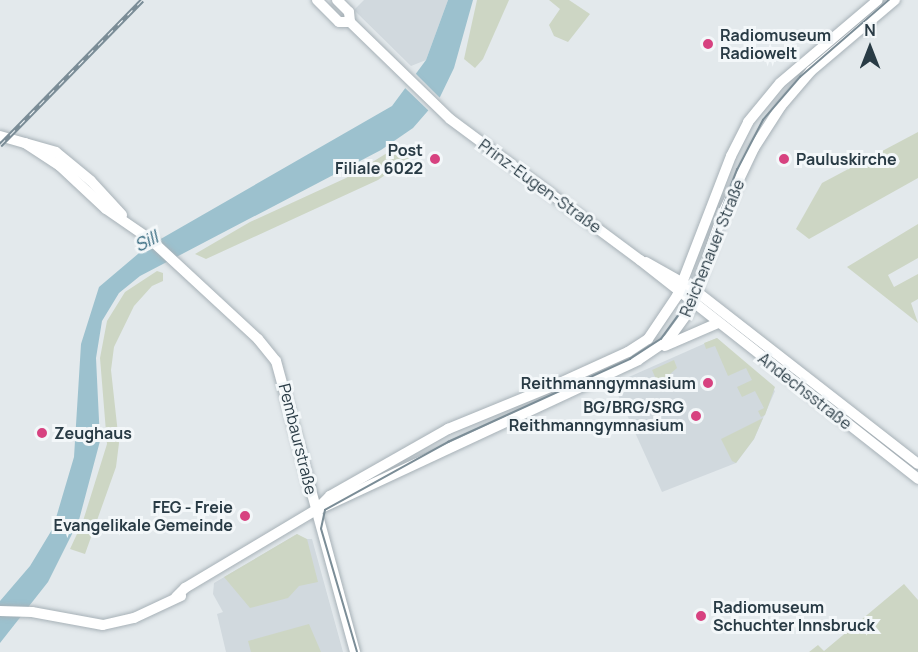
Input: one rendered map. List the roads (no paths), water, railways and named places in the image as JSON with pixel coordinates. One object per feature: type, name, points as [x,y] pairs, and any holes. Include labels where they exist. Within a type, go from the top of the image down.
[{"type":"street","points":[[317,0],[339,22],[350,22],[349,12],[337,0]]},
{"type":"street","name":"Reichenauer Straße","points":[[0,611],[48,615],[84,624],[107,625],[134,618],[176,597],[316,510],[330,496],[454,426],[634,348],[657,329],[678,293],[730,156],[759,106],[786,77],[878,0]]},
{"type":"street","name":"Reichenauer Straße","points":[[316,510],[335,504],[659,348],[680,326],[692,303],[723,213],[754,148],[781,106],[811,71],[895,0]]},
{"type":"street","name":"Prinz-Eugen-Straße","points":[[350,22],[440,111],[640,260],[692,303]]},
{"type":"street","name":"Pembaurstraße","points":[[0,136],[46,147],[66,160],[113,202],[124,218],[258,339],[276,361],[355,652]]},
{"type":"street","name":"Prinz-Eugen-Straße","points":[[640,260],[682,281],[696,291]]},
{"type":"street","name":"Andechsstraße","points":[[696,291],[745,337],[918,479]]},
{"type":"street","name":"Andechsstraße","points":[[692,303],[718,323],[745,337],[918,464]]},
{"type":"street","points":[[659,348],[718,323]]},
{"type":"water","points":[[448,0],[473,0],[454,68],[440,97],[413,128],[381,150],[140,276],[119,293],[102,321],[96,358],[100,441],[79,520],[48,582],[0,643],[0,601],[30,566],[53,528],[74,457],[81,344],[99,287],[145,248],[392,106],[426,60]]},
{"type":"tram line","points":[[357,652],[321,529],[325,510],[448,442],[630,359],[661,339],[685,306],[737,170],[763,120],[800,77],[889,0]]},
{"type":"railway","points":[[0,145],[142,0]]},
{"type":"place","name":"Radiomuseum Radiowelt","points":[[708,44]]},
{"type":"place","name":"Post Filiale 6022","points":[[435,159]]},
{"type":"place","name":"Pauluskirche","points":[[784,159]]},
{"type":"place","name":"Reithmanngymnasium","points":[[708,383]]},
{"type":"place","name":"BG/BRG/SRG Reithmanngymnasium","points":[[696,416]]},
{"type":"place","name":"Zeughaus","points":[[42,433]]},
{"type":"place","name":"FEG - Freie Evangelikale Gemeinde","points":[[245,516]]},
{"type":"place","name":"Radiomuseum Schuchter Innsbruck","points":[[701,616]]},
{"type":"water label","name":"Sill","points":[[146,241]]}]
